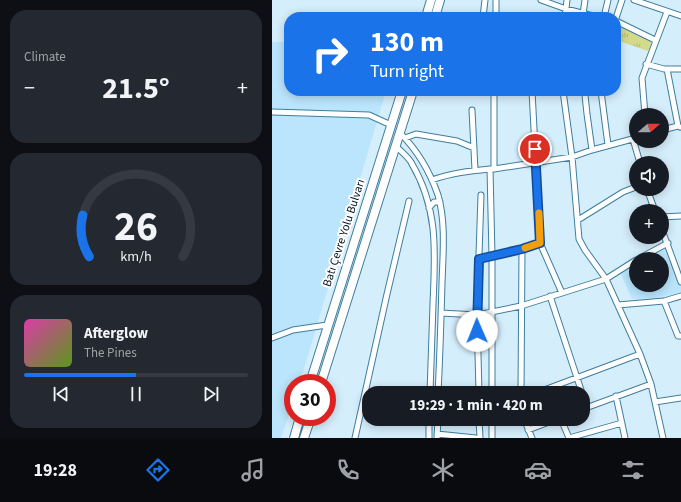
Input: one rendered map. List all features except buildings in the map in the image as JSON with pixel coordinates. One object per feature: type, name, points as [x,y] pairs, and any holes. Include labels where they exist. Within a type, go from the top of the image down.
[{"type":"highway","points":[[428,12],[432,0]]},
{"type":"highway","points":[[436,12],[440,0]]},
{"type":"highway","name":"Batı Çevre Yolu Bulvarı","points":[[313,374],[400,96]]},
{"type":"highway","name":"Batı Çevre Yolu Bulvarı","points":[[324,374],[396,146],[402,135],[411,96]]},
{"type":"highway","points":[[294,438],[297,426]]},
{"type":"highway","points":[[304,438],[308,426]]},
{"type":"street","points":[[484,12],[485,0]]},
{"type":"street","points":[[496,0],[496,12]]},
{"type":"street","points":[[540,0],[576,12]]},
{"type":"street","points":[[566,0],[566,12]]},
{"type":"street","points":[[583,12],[585,0]]},
{"type":"street","points":[[605,12],[608,0]]},
{"type":"street","points":[[618,12],[622,0]]},
{"type":"street","points":[[634,0],[681,16]]},
{"type":"street","points":[[644,108],[642,78],[655,40],[667,12]]},
{"type":"street","points":[[621,22],[655,40]]},
{"type":"street","points":[[646,64],[667,69],[681,69]]},
{"type":"street","points":[[667,69],[680,126],[669,128]]},
{"type":"street","points":[[492,386],[492,169],[494,96]]},
{"type":"street","points":[[532,96],[540,243],[562,293]]},
{"type":"street","points":[[564,96],[572,157],[579,239],[606,279],[640,354],[651,384],[663,438]]},
{"type":"street","points":[[585,96],[592,150]]},
{"type":"street","points":[[602,96],[608,145]]},
{"type":"street","points":[[472,110],[475,170]]},
{"type":"street","points":[[272,112],[369,115],[391,125]]},
{"type":"street","points":[[402,135],[416,134],[457,141],[474,148]]},
{"type":"street","points":[[402,135],[412,145],[432,180],[440,202],[443,227],[438,386]]},
{"type":"street","points":[[432,180],[445,175],[475,170],[492,169],[572,157],[629,140]]},
{"type":"street","points":[[396,146],[412,163],[426,194],[433,220],[435,240],[430,386]]},
{"type":"street","points":[[578,220],[629,190]]},
{"type":"street","points":[[479,386],[477,315],[481,195]]},
{"type":"street","points":[[355,438],[409,201]]},
{"type":"street","points":[[429,208],[434,202],[440,202]]},
{"type":"street","points":[[669,217],[681,216]]},
{"type":"street","points":[[479,259],[522,249],[540,243]]},
{"type":"street","points":[[652,252],[666,244]]},
{"type":"street","points":[[668,244],[681,282]]},
{"type":"street","points":[[521,386],[522,249]]},
{"type":"street","points":[[675,262],[681,260]]},
{"type":"street","points":[[441,313],[477,315],[521,306],[606,279],[629,265]]},
{"type":"street","points":[[550,296],[580,386]]},
{"type":"street","points":[[618,305],[664,301],[681,296]]},
{"type":"street","points":[[664,301],[678,336],[681,336]]},
{"type":"street","points":[[273,336],[293,330],[327,325]]},
{"type":"street","points":[[556,386],[640,354]]},
{"type":"street","points":[[590,407],[651,384]]},
{"type":"street","points":[[616,396],[625,438]]},
{"type":"street","points":[[655,402],[681,398]]},
{"type":"street","points":[[564,426],[569,438],[622,423]]},
{"type":"street","points":[[428,438],[429,426]]},
{"type":"street","points":[[438,426],[437,436],[476,438]]},
{"type":"street","points":[[479,426],[480,438]]},
{"type":"street","points":[[492,426],[492,438]]},
{"type":"street","points":[[527,426],[532,438]]},
{"type":"street","points":[[528,430],[539,426]]},
{"type":"shaded area","points":[[272,42],[284,42],[284,96],[385,96],[302,374],[284,374],[285,426],[281,438],[272,438]]},
{"type":"shaded area","points":[[663,248],[667,249],[668,252],[655,252]]},
{"type":"shaded area","points":[[669,254],[681,286],[681,292],[657,298],[632,299],[620,272],[629,266],[629,292],[669,292]]},
{"type":"green space","points":[[621,26],[652,41],[648,51],[621,42]]},
{"type":"slow traffic","points":[[525,248],[540,243],[539,213]]},
{"type":"route","points":[[477,331],[479,259],[522,249],[540,243],[535,149]]}]
